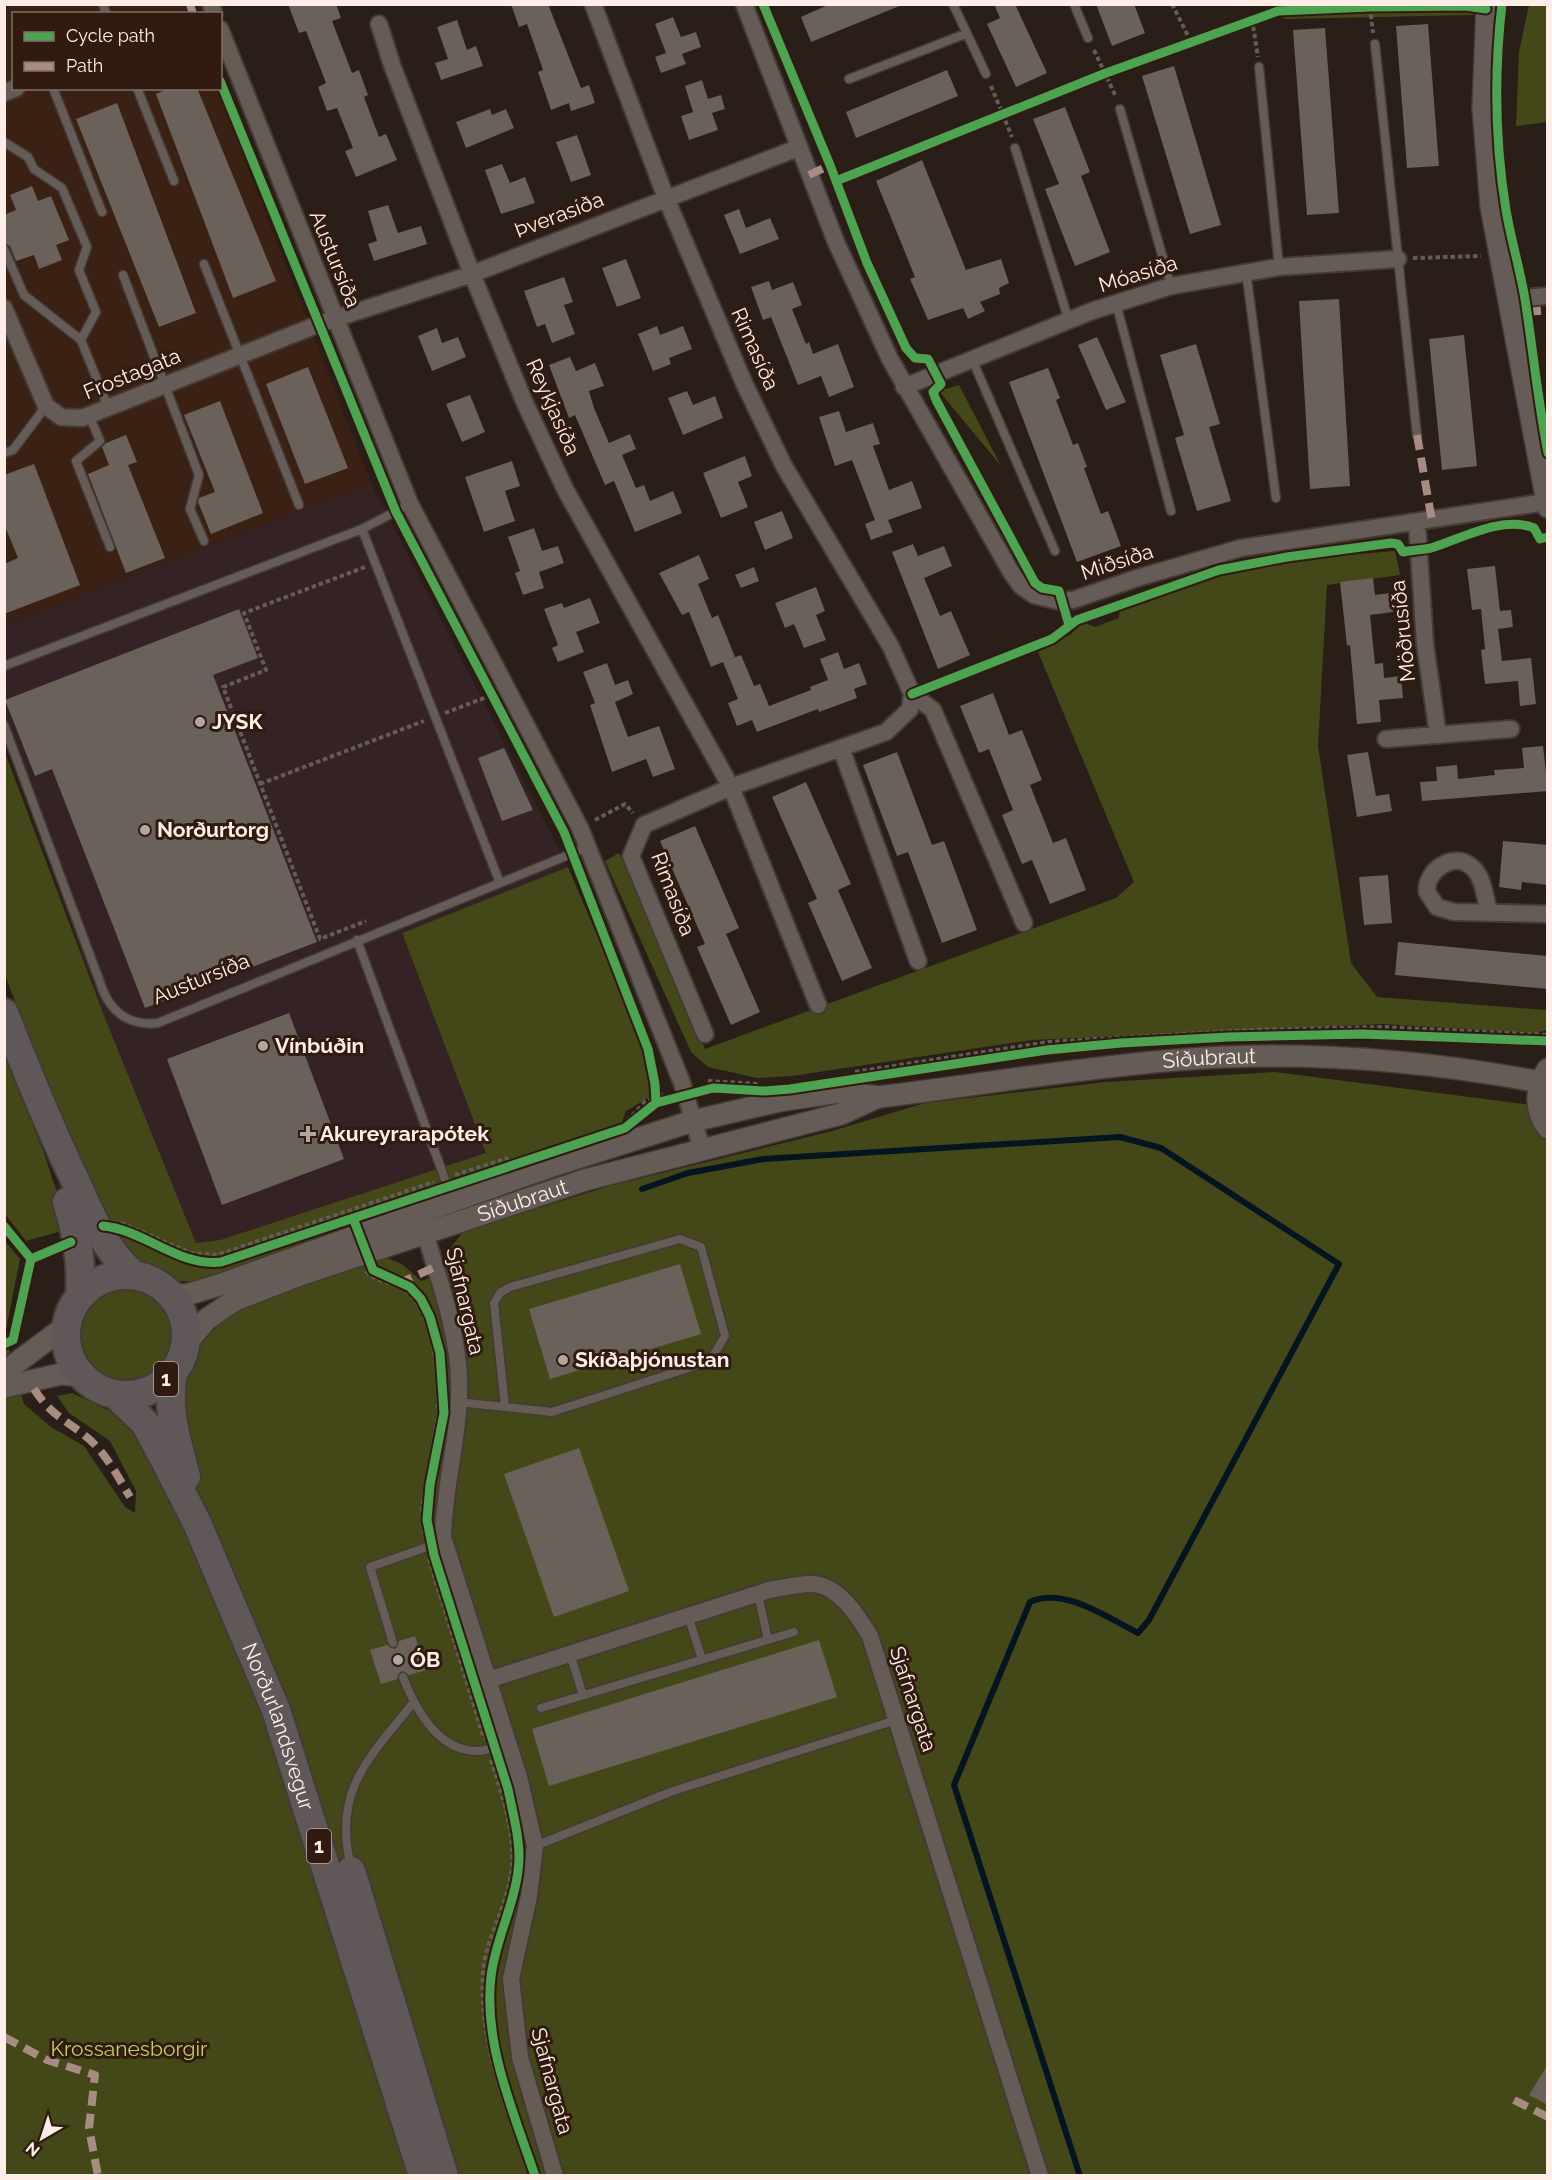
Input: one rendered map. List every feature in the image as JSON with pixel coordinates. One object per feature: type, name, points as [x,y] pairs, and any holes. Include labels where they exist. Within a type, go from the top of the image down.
[{"type":"highway","points":[[4,1013],[51,1132],[96,1230],[112,1255],[133,1275]]},
{"type":"highway","points":[[51,1132],[63,1187],[78,1238],[82,1265],[80,1296]]},
{"type":"highway","points":[[66,1326],[80,1296],[94,1283],[113,1276],[133,1275],[153,1281],[170,1294]]},
{"type":"highway","name":"1","points":[[170,1294],[183,1318],[185,1345]]},
{"type":"highway","name":"Norðurlandsvegur","points":[[66,1326],[68,1353],[82,1376],[97,1388],[115,1394],[147,1391],[161,1383],[173,1372]]},
{"type":"highway","name":"Norðurlandsvegur","points":[[185,1345],[173,1372],[169,1397],[172,1422],[197,1523]]},
{"type":"highway","name":"Norðurlandsvegur","points":[[115,1394],[145,1423],[197,1523],[276,1710],[423,2175]]},
{"type":"highway","points":[[351,1871],[444,2175]]},
{"type":"street","name":"Rimasíða","points":[[593,4],[666,198],[744,383],[784,466],[891,648],[912,694],[933,710],[1024,922]]},
{"type":"street","name":"Miðsíða","points":[[744,4],[836,242],[904,387],[1011,572],[1022,586],[1034,595],[1046,599],[1073,600],[1137,578],[1241,548],[1547,504]]},
{"type":"street","points":[[1487,4],[1483,108],[1491,207],[1547,504]]},
{"type":"street","name":"Reykjasíða","points":[[379,24],[392,65],[471,274],[524,401],[565,489],[731,787]]},
{"type":"street","name":"Austursíða","points":[[222,34],[410,504],[580,828],[686,1095],[702,1149]]},
{"type":"street","name":"Þverasíða","points":[[335,319],[471,274],[798,148]]},
{"type":"street","name":"Móasíða","points":[[904,387],[1116,302],[1171,286],[1246,271],[1398,259]]},
{"type":"street","points":[[1509,300],[1548,296]]},
{"type":"street","points":[[4,308],[46,406]]},
{"type":"street","name":"Frostagata","points":[[46,406],[53,412],[68,418],[89,415],[335,319]]},
{"type":"street","name":"Möðrusíða","points":[[1417,523],[1425,644],[1438,735]]},
{"type":"street","name":"Rimasíða","points":[[705,1034],[631,856],[644,825],[731,787],[886,732],[910,709],[912,694]]},
{"type":"street","points":[[1386,739],[1511,729]]},
{"type":"street","points":[[841,748],[918,961]]},
{"type":"street","points":[[731,787],[818,1005]]},
{"type":"street","points":[[1489,912],[1548,914]]},
{"type":"street","name":"Síðubraut","points":[[170,1294],[186,1295],[219,1285],[420,1213],[449,1188],[693,1121],[779,1101],[839,1092],[879,1097],[1178,1060],[1321,1056],[1486,1072],[1544,1075]]},
{"type":"street","points":[[1544,1075],[1537,1097],[1539,1112],[1548,1128]]},
{"type":"street","name":"Síðubraut","points":[[185,1345],[207,1318],[235,1300],[585,1180],[841,1114],[879,1097]]},
{"type":"street","name":"Sjafnargata","points":[[420,1213],[452,1327],[459,1378],[458,1402],[444,1503],[434,1544],[488,1680],[497,1747],[535,1846],[529,1896],[516,1951],[512,1989],[520,2057],[555,2175]]},
{"type":"street","points":[[4,1372],[66,1326]]},
{"type":"street","points":[[4,1387],[61,1374],[82,1376]]},
{"type":"street","name":"Sjafnargata","points":[[488,1680],[758,1594],[814,1584],[838,1595],[858,1614],[870,1636],[1040,2175]]},
{"type":"lane","points":[[953,4],[965,34],[986,74]]},
{"type":"lane","points":[[1074,4],[1088,38]]},
{"type":"lane","points":[[849,79],[965,34]]},
{"type":"lane","points":[[1375,44],[1417,435]]},
{"type":"lane","points":[[1259,67],[1280,267]]},
{"type":"lane","points":[[54,90],[102,212]]},
{"type":"lane","points":[[138,90],[174,181]]},
{"type":"lane","points":[[1120,109],[1171,286]]},
{"type":"lane","points":[[4,142],[28,157],[34,169],[62,188],[87,247],[78,270],[96,312],[81,340]]},
{"type":"lane","points":[[1015,148],[1069,321]]},
{"type":"lane","points":[[4,249],[24,295],[81,340],[108,408]]},
{"type":"lane","points":[[204,264],[299,505]]},
{"type":"lane","points":[[1246,271],[1276,498]]},
{"type":"lane","points":[[123,275],[200,475],[190,509],[204,541]]},
{"type":"lane","points":[[1116,302],[1171,511]]},
{"type":"lane","points":[[972,359],[1055,551]]},
{"type":"lane","points":[[4,453],[13,450],[46,406]]},
{"type":"lane","points":[[89,415],[100,441],[76,460],[110,547]]},
{"type":"lane","points":[[4,666],[362,529],[410,504]]},
{"type":"lane","points":[[362,529],[500,883]]},
{"type":"lane","name":"Austursíða","points":[[4,725],[104,993],[122,1016],[139,1023],[158,1023],[588,847]]},
{"type":"lane","points":[[357,940],[449,1188]]},
{"type":"lane","points":[[458,1402],[552,1412],[710,1361],[725,1336],[700,1247],[681,1239],[510,1287],[500,1293],[494,1303],[505,1406]]},
{"type":"lane","points":[[393,1643],[370,1567],[434,1544]]},
{"type":"lane","points":[[758,1594],[768,1640]]},
{"type":"lane","points":[[688,1617],[702,1659]]},
{"type":"lane","points":[[541,1708],[794,1632]]},
{"type":"lane","points":[[570,1654],[583,1695]]},
{"type":"lane","points":[[404,1677],[413,1703],[431,1727],[447,1741],[463,1749],[497,1747]]},
{"type":"lane","points":[[351,1871],[345,1846],[352,1788],[364,1765],[413,1703]]},
{"type":"lane","points":[[535,1846],[673,1791],[896,1720]]},
{"type":"path","points":[[1172,4],[1191,42]]},
{"type":"path","points":[[1370,7],[1375,44]]},
{"type":"path","points":[[1252,19],[1259,67]]},
{"type":"path","points":[[1088,38],[1120,109]]},
{"type":"path","points":[[986,74],[1015,148]]},
{"type":"path","points":[[1398,259],[1500,255]]},
{"type":"path","points":[[375,563],[244,613],[266,670],[223,687],[320,939],[375,918]]},
{"type":"path","points":[[260,784],[492,695]]},
{"type":"path","points":[[580,828],[625,804],[644,825]]},
{"type":"path","points":[[845,1080],[1047,1050],[1228,1036],[1362,1034],[1548,1041]]},
{"type":"path","points":[[622,1126],[652,1104],[712,1088],[765,1091]]},
{"type":"path","points":[[622,1126],[645,1102],[663,1094]]},
{"type":"path","points":[[449,1188],[519,1155]]},
{"type":"path","points":[[112,1225],[183,1257],[212,1264],[344,1216],[449,1188],[513,1164]]},
{"type":"path","points":[[362,1255],[373,1270],[410,1287],[422,1299],[430,1317],[440,1353],[444,1413],[430,1485],[427,1520],[497,1747],[508,1790],[519,1862],[491,1976],[489,2002],[494,2045],[535,2175]]},
{"type":"path","points":[[497,1747],[509,1819],[512,1858],[510,1880],[483,1971],[484,2017],[490,2054],[530,2175]]},
{"type":"shaded area","points":[[5,5],[184,5],[188,12],[12,12],[12,90],[217,90],[371,483],[5,625]]},
{"type":"shaded area","points":[[371,483],[568,867],[402,933],[486,1153],[220,1240],[196,1243],[105,1018],[5,740],[5,625]]},
{"type":"green space","points":[[1278,5],[1475,5],[1473,15],[1284,19]]},
{"type":"green space","points":[[1529,5],[1547,5],[1547,122],[1516,126],[1519,52]]},
{"type":"green space","points":[[959,385],[1001,466],[939,391]]},
{"type":"green space","points":[[1395,551],[1400,575],[1327,585],[1318,746],[1351,963],[1377,997],[1547,1010],[1547,1030],[1536,1033],[1382,1024],[1032,1040],[792,1076],[757,1078],[708,1067],[691,1052],[605,861],[619,853],[705,1049],[1116,898],[1134,882],[1038,652],[1071,634],[1083,622],[1095,627],[1119,618],[1120,608],[1220,575],[1287,560]]},
{"type":"green space","points":[[4,750],[105,1018],[196,1243],[220,1240],[486,1153],[402,933],[568,867],[650,1060],[653,1095],[626,1111],[616,1139],[209,1282],[178,1281],[152,1268],[124,1250],[96,1211],[5,975]]},
{"type":"green space","points":[[4,1055],[44,1153],[69,1229],[26,1241],[5,1214]]},
{"type":"green space","name":"Krossanesborgir","points":[[1275,1072],[1547,1107],[1547,2175],[5,2175],[5,1335],[24,1404],[51,1427],[84,1446],[125,1507],[135,1513],[136,1491],[110,1441],[69,1413],[57,1396],[72,1393],[124,1418],[154,1457],[165,1495],[197,1485],[181,1414],[180,1401],[184,1382],[195,1354],[213,1331],[237,1312],[264,1296],[295,1283],[383,1256],[402,1264],[421,1281],[447,1272],[448,1251],[463,1232],[609,1186],[832,1131],[925,1103],[1105,1082]]},
{"type":"green space","points":[[5,1241],[20,1259],[5,1335]]},
{"type":"green space","points":[[124,1286],[142,1290],[158,1300],[168,1316],[172,1334],[168,1352],[158,1368],[142,1378],[124,1382],[106,1378],[90,1368],[80,1352],[76,1334],[80,1316],[90,1300],[106,1290]]},
{"type":"building","points":[[288,4],[336,4],[341,18],[332,21],[352,73],[359,70],[368,95],[364,97],[379,137],[386,134],[397,160],[356,177],[345,151],[353,148],[337,108],[327,111],[318,87],[326,83],[306,31],[299,33]]},
{"type":"building","points":[[511,4],[548,4],[581,88],[589,85],[595,103],[571,111],[569,103],[551,110],[538,72],[543,70],[527,24],[519,27]]},
{"type":"building","points":[[830,4],[902,5],[811,42],[801,17]]},
{"type":"building","points":[[994,4],[1015,4],[1047,73],[1016,87],[987,24],[1000,18]]},
{"type":"building","points":[[1096,4],[1134,4],[1145,33],[1112,46]]},
{"type":"building","points":[[673,17],[681,37],[696,32],[701,47],[682,54],[686,64],[661,73],[655,57],[666,53],[655,24]]},
{"type":"building","points":[[457,20],[467,50],[476,46],[483,66],[441,80],[435,63],[448,59],[437,27]]},
{"type":"building","points":[[1428,24],[1439,166],[1407,168],[1396,26]]},
{"type":"building","points":[[1325,28],[1339,213],[1307,215],[1293,30]]},
{"type":"building","points":[[1174,66],[1221,225],[1190,234],[1142,76]]},
{"type":"building","points":[[947,70],[958,96],[856,138],[846,112]]},
{"type":"building","points":[[702,80],[708,99],[721,95],[725,109],[712,113],[718,130],[689,140],[681,116],[693,112],[685,86]]},
{"type":"building","points":[[165,90],[198,90],[276,281],[233,298],[156,94]]},
{"type":"building","points":[[117,103],[196,313],[159,327],[76,119]]},
{"type":"building","points":[[1065,107],[1090,172],[1081,176],[1110,252],[1075,266],[1045,189],[1059,184],[1033,119]]},
{"type":"building","points":[[490,109],[492,115],[506,109],[514,128],[466,148],[456,122]]},
{"type":"building","points":[[577,135],[591,175],[571,182],[556,142]]},
{"type":"building","points":[[922,160],[966,270],[1001,259],[1009,283],[999,288],[1000,294],[980,302],[985,311],[968,319],[963,308],[928,320],[910,279],[915,277],[876,181]]},
{"type":"building","points":[[502,164],[510,183],[525,177],[535,203],[501,214],[485,170]]},
{"type":"building","points":[[32,186],[38,201],[51,196],[69,240],[56,245],[62,260],[39,269],[34,255],[16,261],[10,246],[4,243],[4,215],[16,210],[10,195]]},
{"type":"building","points":[[388,205],[398,233],[421,226],[427,244],[374,261],[368,244],[377,241],[368,211]]},
{"type":"building","points":[[739,209],[746,228],[770,218],[779,239],[740,254],[724,215]]},
{"type":"building","points":[[626,259],[641,298],[617,307],[602,268]]},
{"type":"building","points":[[564,277],[573,302],[564,305],[575,334],[552,343],[545,324],[537,327],[524,291]]},
{"type":"building","points":[[769,281],[772,290],[793,282],[802,305],[792,309],[806,344],[809,342],[813,354],[838,344],[854,387],[829,397],[821,376],[798,385],[771,317],[763,320],[751,287]]},
{"type":"building","points":[[1339,299],[1350,486],[1310,489],[1299,301]]},
{"type":"building","points":[[657,326],[660,335],[683,326],[692,349],[669,358],[671,364],[653,371],[638,334]]},
{"type":"building","points":[[437,328],[442,343],[458,337],[466,357],[432,371],[418,336]]},
{"type":"building","points":[[1464,335],[1477,466],[1442,470],[1429,339]]},
{"type":"building","points":[[1097,337],[1126,402],[1106,410],[1078,345]]},
{"type":"building","points":[[1196,344],[1220,424],[1209,427],[1231,501],[1197,511],[1175,438],[1184,435],[1160,355]]},
{"type":"building","points":[[570,357],[576,371],[595,363],[604,386],[589,391],[594,408],[609,443],[630,434],[636,449],[622,455],[636,488],[644,485],[650,501],[673,491],[682,513],[635,532],[614,481],[605,485],[575,415],[569,418],[549,365]]},
{"type":"building","points":[[308,367],[348,468],[305,484],[266,384]]},
{"type":"building","points":[[1048,368],[1060,398],[1056,400],[1073,445],[1078,443],[1087,467],[1084,468],[1101,514],[1108,511],[1121,546],[1077,562],[1009,382]]},
{"type":"building","points":[[687,391],[693,405],[715,396],[723,418],[683,435],[668,398]]},
{"type":"building","points":[[470,395],[485,432],[462,442],[446,404]]},
{"type":"building","points":[[220,401],[263,513],[211,534],[198,502],[199,498],[215,492],[184,415]]},
{"type":"building","points":[[839,411],[846,432],[873,423],[880,444],[873,446],[889,490],[912,481],[922,508],[888,520],[893,532],[871,540],[865,524],[875,520],[852,460],[835,466],[819,417]]},
{"type":"building","points":[[126,435],[137,462],[128,465],[165,558],[126,573],[88,474],[109,465],[102,447]]},
{"type":"building","points":[[745,456],[752,476],[738,482],[748,507],[721,518],[703,473]]},
{"type":"building","points":[[512,461],[520,486],[505,491],[515,521],[484,532],[465,477]]},
{"type":"building","points":[[34,464],[80,585],[4,614],[4,564],[18,558],[4,524],[4,475]]},
{"type":"building","points":[[782,511],[793,538],[765,550],[754,522]]},
{"type":"building","points":[[534,528],[542,551],[558,546],[564,563],[539,572],[544,588],[523,595],[515,573],[520,571],[508,537]]},
{"type":"building","points":[[913,544],[918,556],[944,546],[952,566],[924,578],[940,616],[951,611],[970,655],[938,669],[892,552]]},
{"type":"building","points":[[699,555],[709,579],[698,584],[712,618],[718,615],[735,657],[711,667],[689,612],[682,615],[659,573]]},
{"type":"building","points":[[1495,566],[1500,611],[1511,610],[1513,627],[1498,629],[1502,661],[1531,658],[1536,704],[1520,706],[1518,681],[1485,684],[1481,650],[1485,649],[1481,609],[1472,610],[1467,569]]},
{"type":"building","points":[[754,567],[759,581],[741,588],[735,575]]},
{"type":"building","points":[[1373,578],[1375,595],[1390,593],[1393,612],[1370,615],[1375,664],[1383,663],[1384,678],[1401,676],[1403,698],[1379,700],[1381,722],[1357,724],[1350,645],[1347,646],[1340,582]]},
{"type":"building","points":[[816,587],[825,611],[816,615],[826,640],[804,648],[794,624],[785,628],[775,603]]},
{"type":"building","points":[[590,598],[600,623],[576,632],[584,652],[558,662],[552,648],[558,645],[544,609],[562,603],[564,608]]},
{"type":"building","name":"Norðurtorg","points":[[239,609],[258,658],[213,675],[317,942],[145,1008],[52,769],[35,776],[5,700]]},
{"type":"building","points":[[838,652],[844,669],[859,663],[867,684],[854,689],[857,698],[819,712],[818,709],[757,732],[752,720],[737,726],[728,703],[738,699],[723,662],[741,655],[754,686],[760,684],[769,706],[811,690],[810,687],[828,680],[820,659]]},
{"type":"building","points":[[607,663],[615,685],[628,680],[633,694],[615,702],[628,737],[659,726],[675,769],[653,777],[646,759],[612,772],[590,705],[595,703],[583,672]]},
{"type":"building","points":[[993,693],[1009,735],[1022,730],[1042,780],[1030,785],[1053,843],[1066,838],[1086,890],[1050,904],[1032,860],[1022,864],[1002,815],[1013,810],[989,749],[979,753],[960,706]]},
{"type":"building","points":[[1543,746],[1548,791],[1422,801],[1420,782],[1437,781],[1436,767],[1457,765],[1458,779],[1495,775],[1494,770],[1524,768],[1522,748]]},
{"type":"building","points":[[504,748],[533,810],[502,821],[478,758]]},
{"type":"building","points":[[897,752],[932,845],[944,841],[977,930],[942,943],[908,852],[897,856],[863,765]]},
{"type":"building","points":[[1368,752],[1376,796],[1389,794],[1392,811],[1357,817],[1347,755]]},
{"type":"building","points":[[806,782],[851,884],[838,890],[872,968],[842,981],[808,903],[817,899],[772,797]]},
{"type":"building","points":[[695,826],[739,928],[726,934],[760,1012],[731,1025],[697,947],[705,944],[660,841]]},
{"type":"building","points":[[1503,841],[1548,845],[1548,885],[1522,882],[1521,890],[1499,887]]},
{"type":"building","points":[[1388,875],[1392,923],[1364,925],[1359,877]]},
{"type":"building","points":[[1398,942],[1548,956],[1548,989],[1395,975]]},
{"type":"building","points":[[289,1013],[344,1159],[222,1205],[167,1059]]},
{"type":"building","points":[[680,1264],[701,1334],[550,1379],[529,1309]]},
{"type":"building","points":[[579,1448],[629,1591],[554,1617],[504,1474]]},
{"type":"building","points":[[415,1636],[426,1670],[409,1675],[401,1671],[397,1679],[381,1684],[370,1650],[387,1645],[395,1649],[399,1641]]},
{"type":"building","points":[[819,1640],[837,1697],[549,1786],[532,1729]]},
{"type":"building","points":[[1548,2064],[1548,2105],[1529,2095]]},
{"type":"waterway","points":[[642,1189],[688,1173],[763,1159],[1120,1137],[1161,1148],[1339,1264],[1149,1620],[1138,1633],[1099,1612],[1071,1601],[1043,1598],[1030,1602],[954,1785],[1080,2176]]},
{"type":"marked path","points":[[190,4],[192,12]]},
{"type":"marked path","points":[[809,175],[830,165]]},
{"type":"marked path","points":[[1526,312],[1548,310]]},
{"type":"marked path","points":[[1417,435],[1432,521]]},
{"type":"marked path","points":[[398,1284],[435,1267]]},
{"type":"marked path","points":[[34,1389],[47,1406],[95,1445],[112,1466],[130,1497]]},
{"type":"marked path","points":[[4,2037],[47,2060],[95,2075],[89,2128],[98,2176]]},
{"type":"marked path","points":[[1514,2100],[1548,2117]]},
{"type":"cycle path","points":[[763,4],[830,165],[867,263],[906,348],[915,358],[928,359],[941,384],[933,392],[936,400],[1035,583],[1042,588],[1059,591],[1069,625]]},
{"type":"cycle path","points":[[1502,4],[1497,82],[1502,184],[1525,299],[1548,453]]},
{"type":"cycle path","points":[[836,181],[1106,73],[1278,11],[1466,6],[1486,9]]},
{"type":"cycle path","points":[[222,86],[396,512],[564,832],[648,1049],[656,1103]]},
{"type":"cycle path","points":[[912,694],[1052,639],[1077,620],[1219,570],[1287,557],[1391,543],[1398,544],[1403,552],[1428,549],[1482,530],[1509,524],[1534,528],[1540,539],[1548,537]]},
{"type":"cycle path","points":[[103,1226],[133,1234],[190,1259],[221,1262],[625,1128],[656,1103],[713,1088],[765,1091],[790,1089],[1047,1050],[1121,1043],[1228,1037],[1362,1034],[1548,1041]]},
{"type":"cycle path","points":[[353,1218],[373,1270],[410,1287],[421,1299],[430,1317],[440,1353],[444,1413],[430,1485],[427,1520],[434,1555],[508,1789],[516,1830],[519,1850],[518,1871],[513,1898],[493,1963],[490,2002],[492,2028],[502,2078],[535,2176]]},
{"type":"cycle path","points":[[4,1226],[31,1259],[71,1242]]},
{"type":"cycle path","points":[[4,1344],[13,1340],[31,1259]]},
{"type":"place","name":"JYSK","points":[[200,722]]},
{"type":"place","name":"Norðurtorg","points":[[145,830]]},
{"type":"place","name":"Vínbúðin","points":[[263,1046]]},
{"type":"place","name":"Akureyrarapótek","points":[[308,1134]]},
{"type":"place","name":"Skíðaþjónustan","points":[[563,1360]]},
{"type":"place","name":"ÓB","points":[[398,1660]]}]
